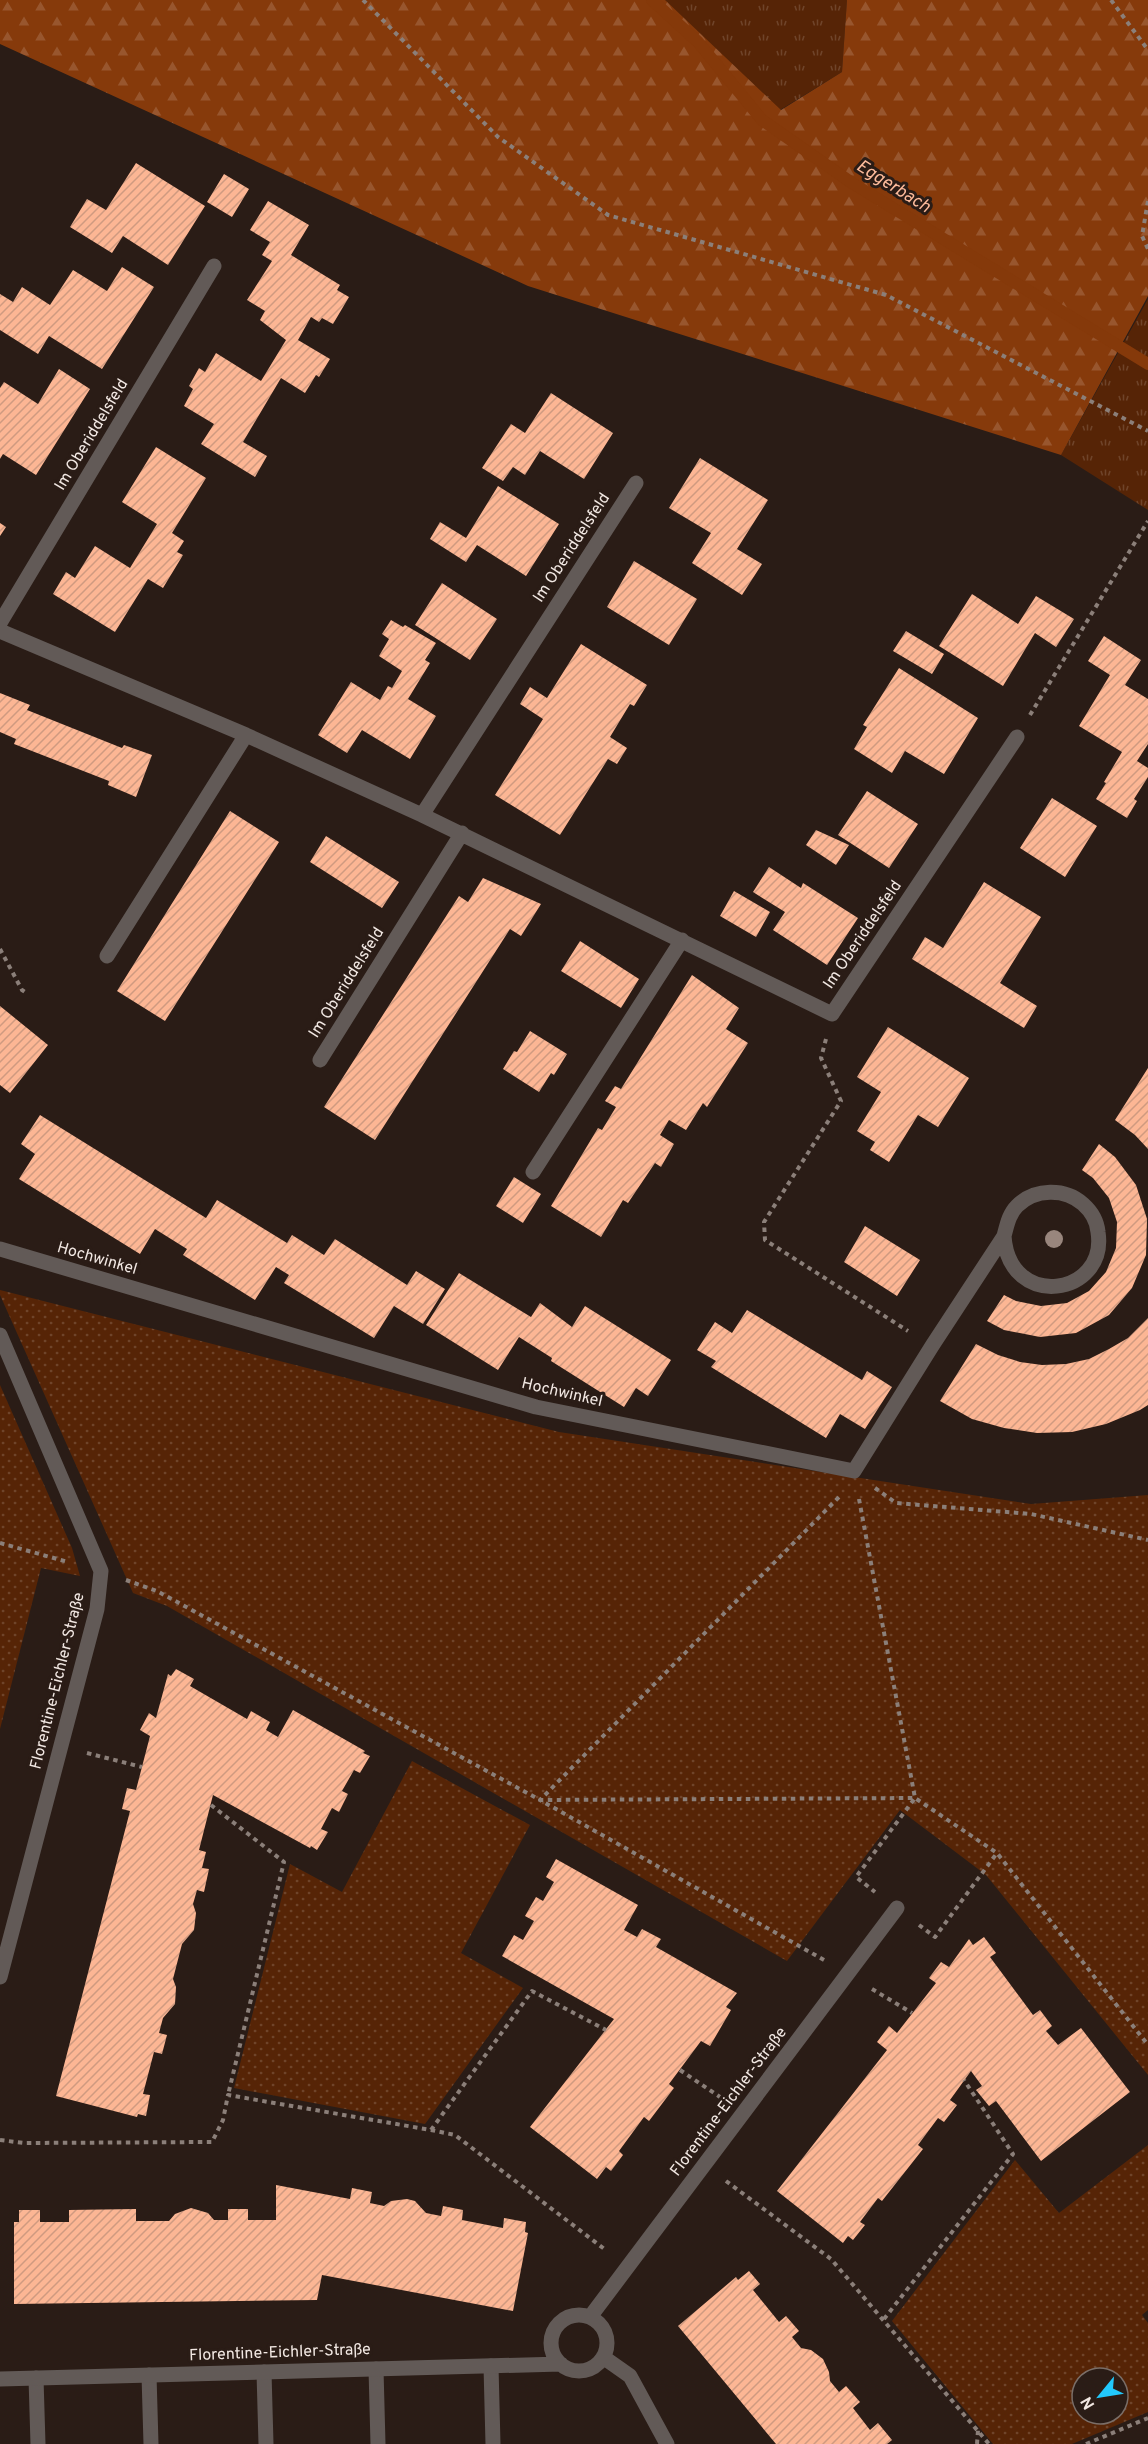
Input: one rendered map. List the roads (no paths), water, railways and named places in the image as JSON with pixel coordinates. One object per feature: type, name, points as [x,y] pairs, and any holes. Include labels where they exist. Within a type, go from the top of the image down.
[{"type":"street","name":"Im Oberiddelsfeld","points":[[0,623],[214,266]]},
{"type":"street","name":"Im Oberiddelsfeld","points":[[422,815],[636,483]]},
{"type":"street","name":"Im Oberiddelsfeld","points":[[0,631],[246,735],[462,833],[832,1014],[1017,737]]},
{"type":"street","points":[[107,956],[246,735]]},
{"type":"street","name":"Im Oberiddelsfeld","points":[[320,1060],[462,833]]},
{"type":"street","points":[[533,1172],[682,940]]},
{"type":"street","points":[[1045,1192],[1061,1193],[1077,1198],[1089,1209],[1097,1223],[1099,1239],[1097,1255],[1083,1274],[1062,1286],[1046,1287],[1020,1275],[1011,1264],[1005,1250],[1005,1236],[1008,1220],[1017,1207],[1030,1197],[1045,1192]]},
{"type":"street","name":"Hochwinkel","points":[[0,1249],[536,1407],[854,1471],[932,1346],[1005,1236]]},
{"type":"street","name":"Florentine-Eichler-Straße","points":[[0,1335],[101,1571],[97,1609],[0,1977]]},
{"type":"street","name":"Florentine-Eichler-Straße","points":[[590,2317],[897,1908]]},
{"type":"street","points":[[561,2364],[556,2358],[551,2342],[557,2325],[573,2316],[590,2317],[604,2330],[607,2339],[603,2357],[630,2376],[667,2444]]},
{"type":"street","name":"Florentine-Eichler-Straße","points":[[0,2379],[561,2364],[579,2371],[597,2365],[603,2357]]},
{"type":"street","points":[[491,2366],[493,2444]]},
{"type":"street","points":[[376,2369],[378,2444]]},
{"type":"street","points":[[264,2372],[266,2444]]},
{"type":"street","points":[[149,2375],[151,2444]]},
{"type":"street","points":[[36,2378],[38,2444]]},
{"type":"waterway","name":"Eggerbach","points":[[652,0],[698,42],[762,120],[852,183],[1148,364]]}]
